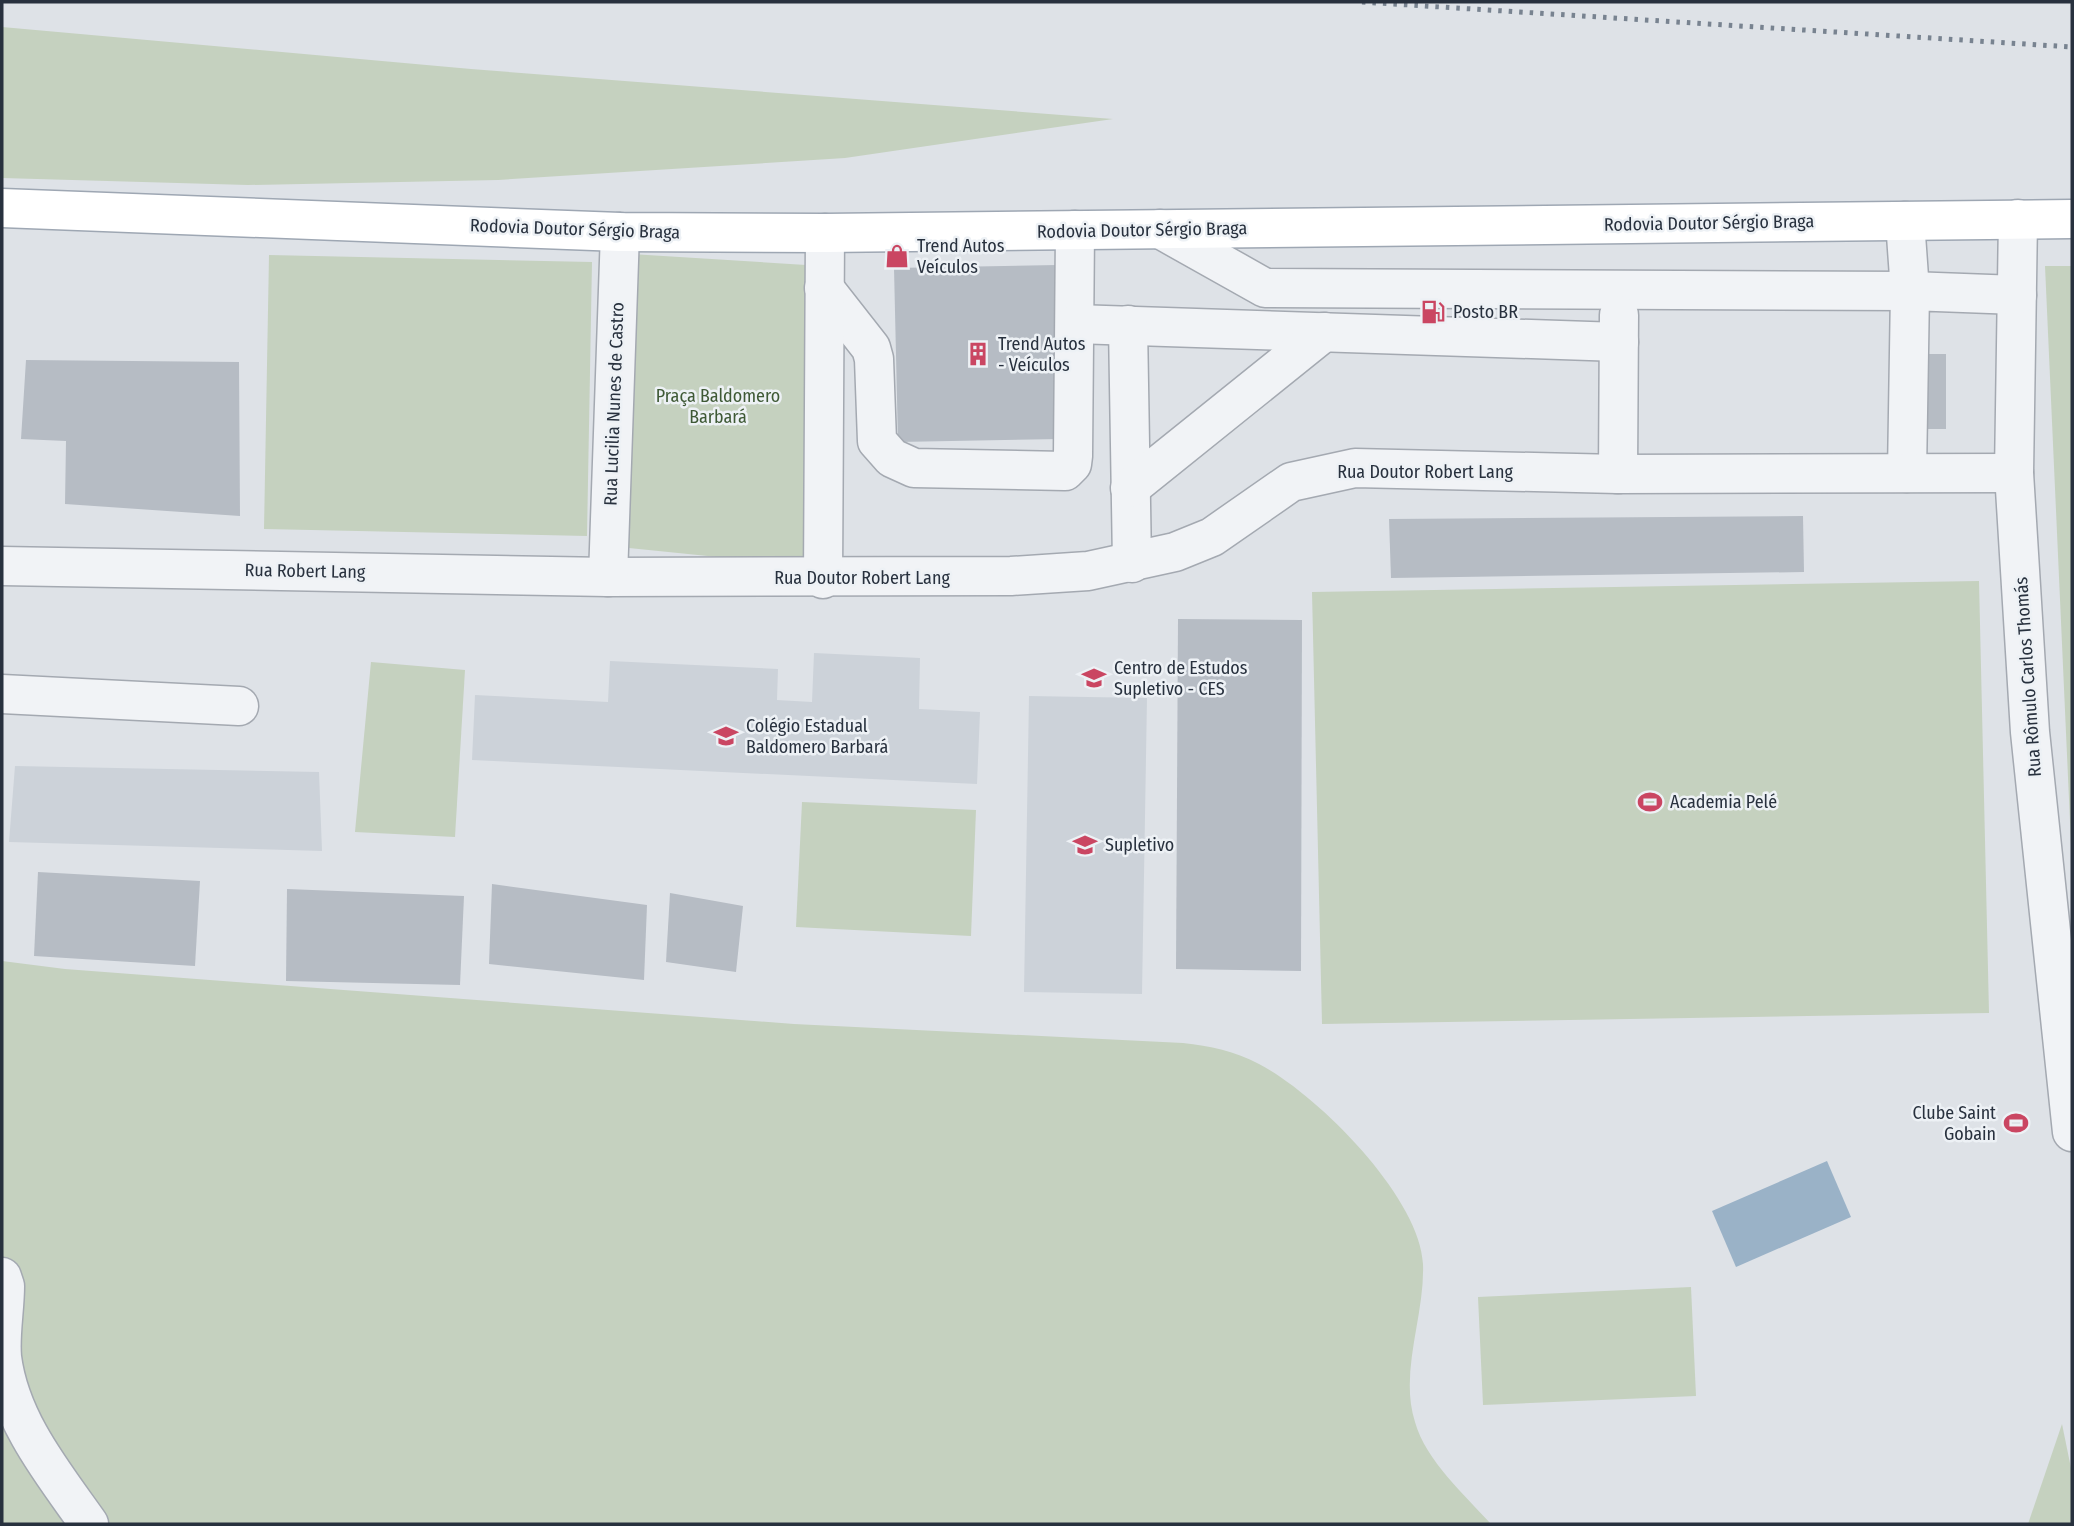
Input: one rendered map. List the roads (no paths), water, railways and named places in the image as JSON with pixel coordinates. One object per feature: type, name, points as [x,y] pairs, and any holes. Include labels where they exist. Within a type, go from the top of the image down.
[{"type":"main road","name":"Rodovia Doutor Sérgio Braga","points":[[2,208],[620,232],[825,233],[2072,219]]},
{"type":"street","name":"Rua Rômulo Carlos Thomás","points":[[2018,219],[2014,472],[2031,732],[2065,979],[2072,1132]]},
{"type":"street","points":[[1905,221],[1910,291],[1907,473]]},
{"type":"street","points":[[1160,229],[1265,288],[1910,291],[2017,295]]},
{"type":"street","points":[[824,288],[873,353],[879,446],[892,458],[914,468],[1059,472],[1069,469],[1073,456],[1075,230]]},
{"type":"street","name":"Rua Lucilia Nunes de Castro","points":[[608,577],[620,232]]},
{"type":"street","points":[[823,579],[825,233]]},
{"type":"street","points":[[1618,474],[1619,289]]},
{"type":"street","points":[[1074,324],[1619,342]]},
{"type":"street","points":[[1128,326],[1132,563]]},
{"type":"street","points":[[1130,488],[1324,332]]},
{"type":"street","name":"Rua Doutor Robert Lang","points":[[608,577],[823,579],[1011,576],[1088,571],[1132,563],[1212,537],[1291,482],[1323,472],[1355,468],[1618,474],[2014,472]]},
{"type":"street","name":"Rua Robert Lang","points":[[2,566],[608,577]]},
{"type":"street","points":[[2,694],[239,706]]},
{"type":"street","points":[[2,1276],[5,1286],[2,1354],[8,1386],[24,1427],[89,1524]]},
{"type":"water","points":[[1827,1161],[1851,1217],[1736,1267],[1712,1211]]},
{"type":"railway","points":[[1362,2],[2072,47]]},
{"type":"place","name":"Trend Autos Veículos","points":[[897,256]]},
{"type":"place","name":"Posto BR","points":[[1433,312]]},
{"type":"place","name":"Trend Autos - Veículos","points":[[978,354]]},
{"type":"place","name":"Centro de Estudos Supletivo - CES","points":[[1094,678]]},
{"type":"place","name":"Colégio Estadual Baldomero Barbará","points":[[726,736]]},
{"type":"place","name":"Academia Pelé","points":[[1650,802]]},
{"type":"place","name":"Supletivo","points":[[1085,845]]},
{"type":"place","name":"Clube Saint Gobain","points":[[2016,1123]]},
{"type":"park label","name":"Praça Baldomero Barbará","points":[[718,406]]}]
